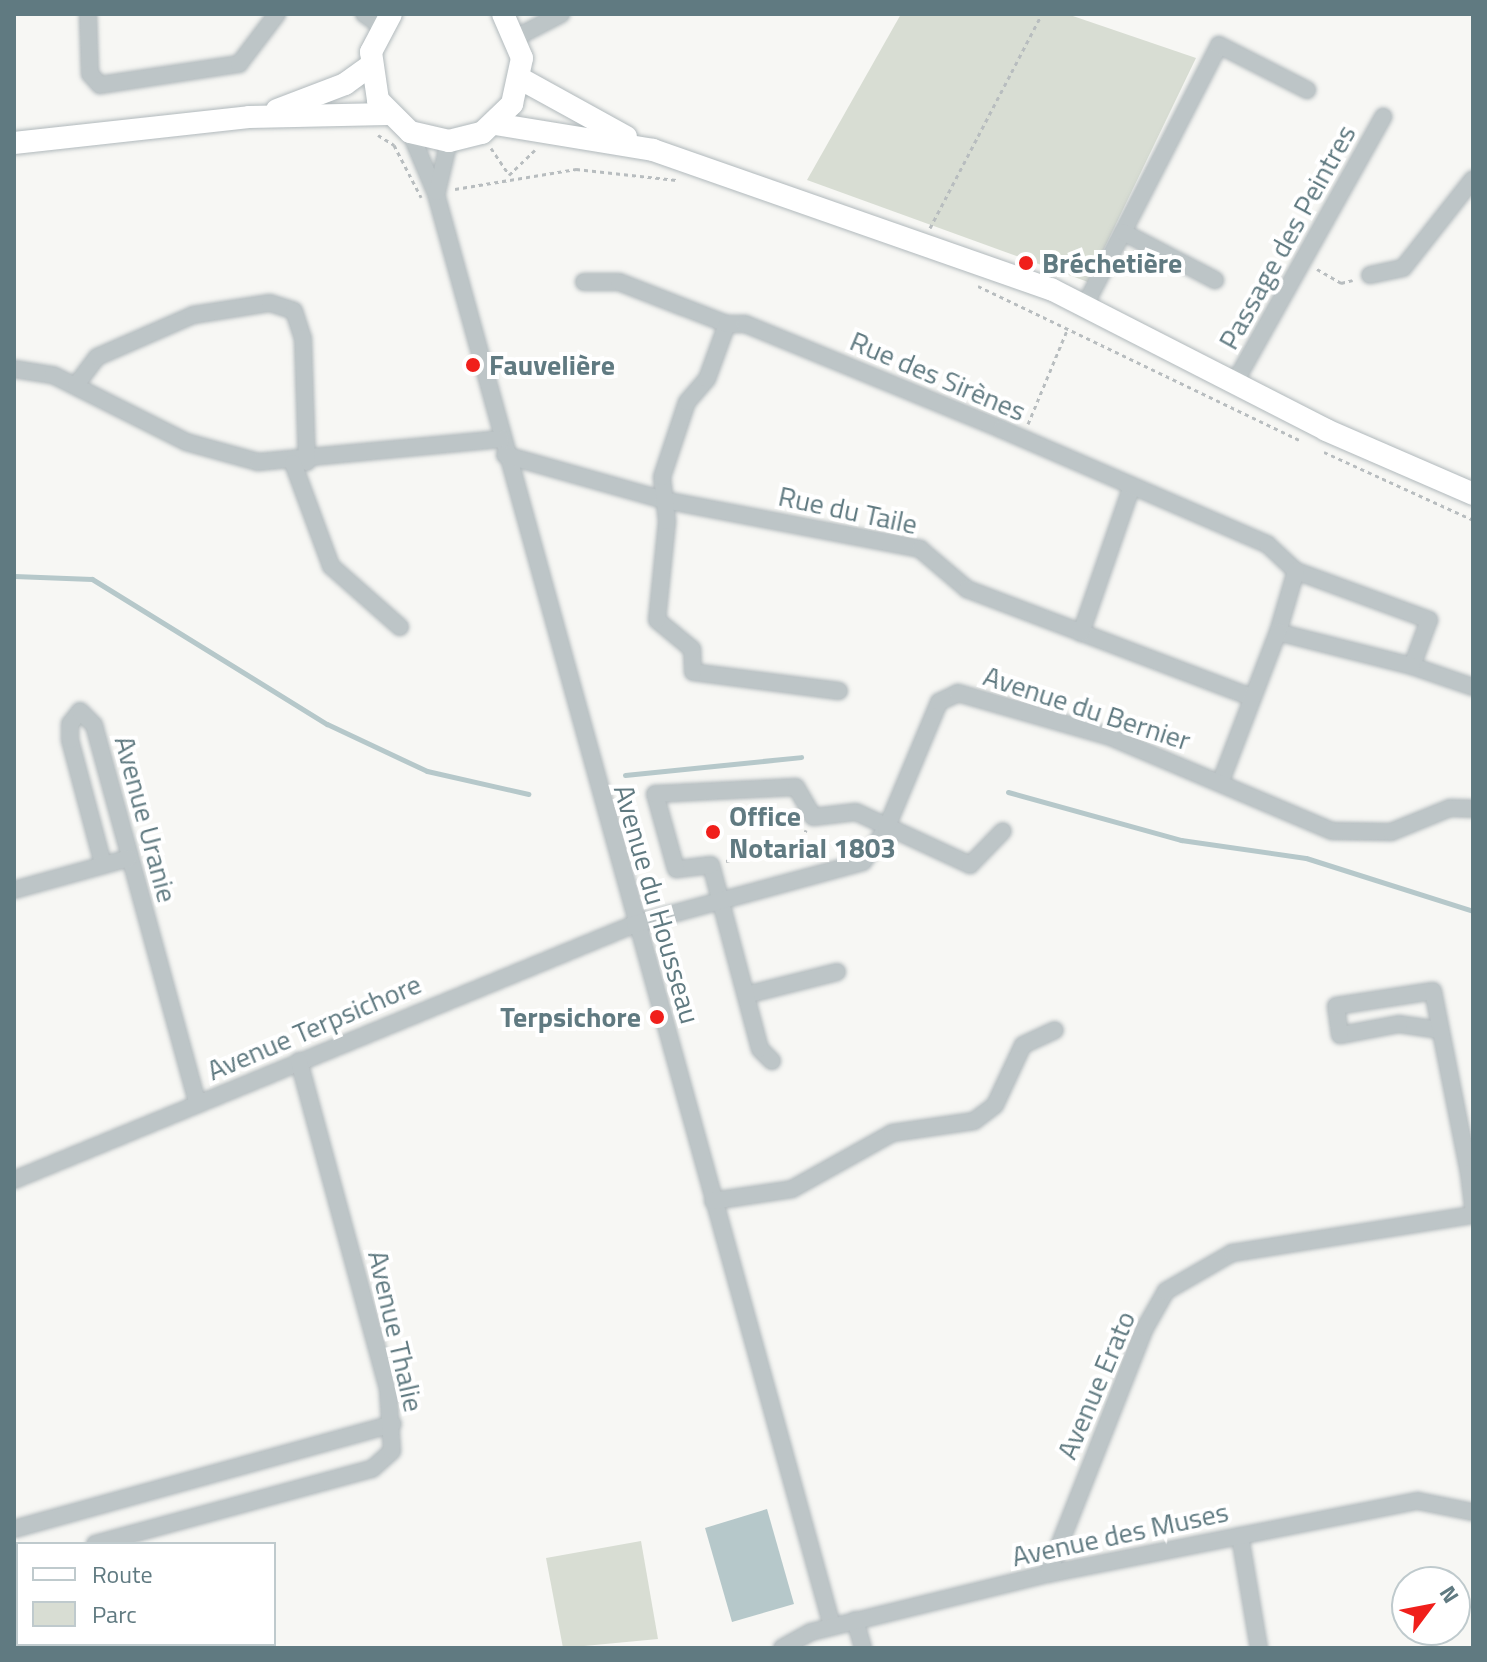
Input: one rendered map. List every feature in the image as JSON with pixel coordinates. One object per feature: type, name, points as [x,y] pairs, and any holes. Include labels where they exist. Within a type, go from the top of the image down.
[{"type":"main road","points":[[488,129],[521,79],[517,37],[503,14]]},
{"type":"main road","points":[[378,18],[370,66],[388,114],[410,132],[449,141],[488,129],[653,150]]},
{"type":"main road","points":[[249,117],[327,93],[370,66]]},
{"type":"main road","points":[[521,79],[653,150],[923,242],[1085,305],[1235,382],[1473,494]]},
{"type":"main road","points":[[14,143],[249,117],[388,114]]},
{"type":"street","points":[[88,14],[90,74],[100,85],[239,64],[277,14]]},
{"type":"street","points":[[517,37],[561,14]]},
{"type":"street","points":[[1085,305],[1219,45],[1307,90]]},
{"type":"street","name":"Passage des Peintres","points":[[1235,382],[1383,117]]},
{"type":"street","name":"Avenue du Housseau","points":[[410,132],[436,194],[503,447],[832,1626]]},
{"type":"street","name":"Avenue du Housseau","points":[[436,194],[449,141]]},
{"type":"street","points":[[1370,275],[1403,268],[1473,179]]},
{"type":"street","points":[[1123,232],[1215,280]]},
{"type":"street","name":"Rue des Sirènes","points":[[584,282],[619,282],[727,324],[745,324],[1022,438],[1131,489],[1267,544],[1296,571]]},
{"type":"street","points":[[76,385],[97,357],[193,315],[270,303],[294,311],[303,338],[300,462],[331,566],[400,627]]},
{"type":"street","points":[[727,324],[707,379],[687,402],[662,477],[664,500],[657,620],[692,649],[693,672],[724,671],[839,691]]},
{"type":"street","points":[[14,369],[76,385],[227,457],[300,462],[503,447]]},
{"type":"street","name":"Rue du Taile","points":[[503,447],[664,500],[920,549],[967,589],[1252,697]]},
{"type":"street","points":[[1081,633],[1131,489]]},
{"type":"street","points":[[1221,781],[1278,632],[1296,571],[1429,620],[1412,666]]},
{"type":"street","points":[[1278,632],[1412,666],[1473,687]]},
{"type":"street","name":"Avenue du Bernier","points":[[635,924],[863,862],[886,829],[939,702],[958,693],[1108,736],[1221,781],[1332,831],[1367,835],[1450,808],[1473,809]]},
{"type":"street","name":"Avenue Uranie","points":[[103,864],[70,740],[70,724],[80,711],[94,725],[198,1104]]},
{"type":"street","points":[[772,1061],[760,1049],[711,865],[676,869],[655,794],[796,787],[813,817],[856,812],[886,829],[970,865],[1003,831]]},
{"type":"street","points":[[14,890],[129,858]]},
{"type":"street","name":"Avenue Terpsichore","points":[[14,1180],[635,924]]},
{"type":"street","points":[[746,995],[837,972]]},
{"type":"street","points":[[1440,1030],[1399,1024],[1340,1035],[1336,1006],[1433,991],[1473,1208]]},
{"type":"street","points":[[713,1201],[792,1189],[892,1133],[974,1121],[995,1105],[1023,1045],[1055,1030]]},
{"type":"street","name":"Avenue Thalie","points":[[102,1542],[372,1469],[392,1451],[393,1424],[299,1061]]},
{"type":"street","name":"Avenue Erato","points":[[1048,1574],[1145,1328],[1166,1291],[1232,1253],[1473,1215]]},
{"type":"street","points":[[14,1529],[393,1424]]},
{"type":"street","name":"Avenue des Muses","points":[[782,1648],[813,1640],[832,1626],[855,1620],[1048,1574],[1240,1536],[1418,1501],[1473,1512]]},
{"type":"street","points":[[1240,1536],[1259,1648]]},
{"type":"street","points":[[855,1620],[863,1648]]},
{"type":"path","points":[[923,242],[1042,14]]},
{"type":"path","points":[[369,129],[394,145],[417,198],[509,175],[632,170],[683,182]]},
{"type":"path","points":[[488,129],[509,175]]},
{"type":"path","points":[[1303,261],[1341,283],[1370,275]]},
{"type":"path","points":[[968,282],[1412,498],[1473,520]]},
{"type":"path","points":[[1022,438],[1068,328]]},
{"type":"path","points":[[711,865],[802,839],[813,817]]},
{"type":"path","points":[[734,839],[739,858]]},
{"type":"green space","points":[[901,14],[1067,14],[1196,58],[1088,282],[807,180]]},
{"type":"green space","points":[[641,1541],[658,1639],[563,1648],[546,1558]]},
{"type":"shaded area","points":[[767,1509],[794,1604],[732,1622],[705,1528]]},
{"type":"waterway","points":[[14,576],[92,579],[327,724],[427,771],[528,794]]},
{"type":"waterway","points":[[625,775],[801,757]]},
{"type":"waterway","points":[[1008,792],[1181,840],[1306,858],[1473,911]]},
{"type":"place","name":"Bréchetière","points":[[1026,263]]},
{"type":"place","name":"Fauvelière","points":[[473,365]]},
{"type":"place","name":"Office Notarial 1803","points":[[713,832]]},
{"type":"place","name":"Terpsichore","points":[[657,1017]]}]
